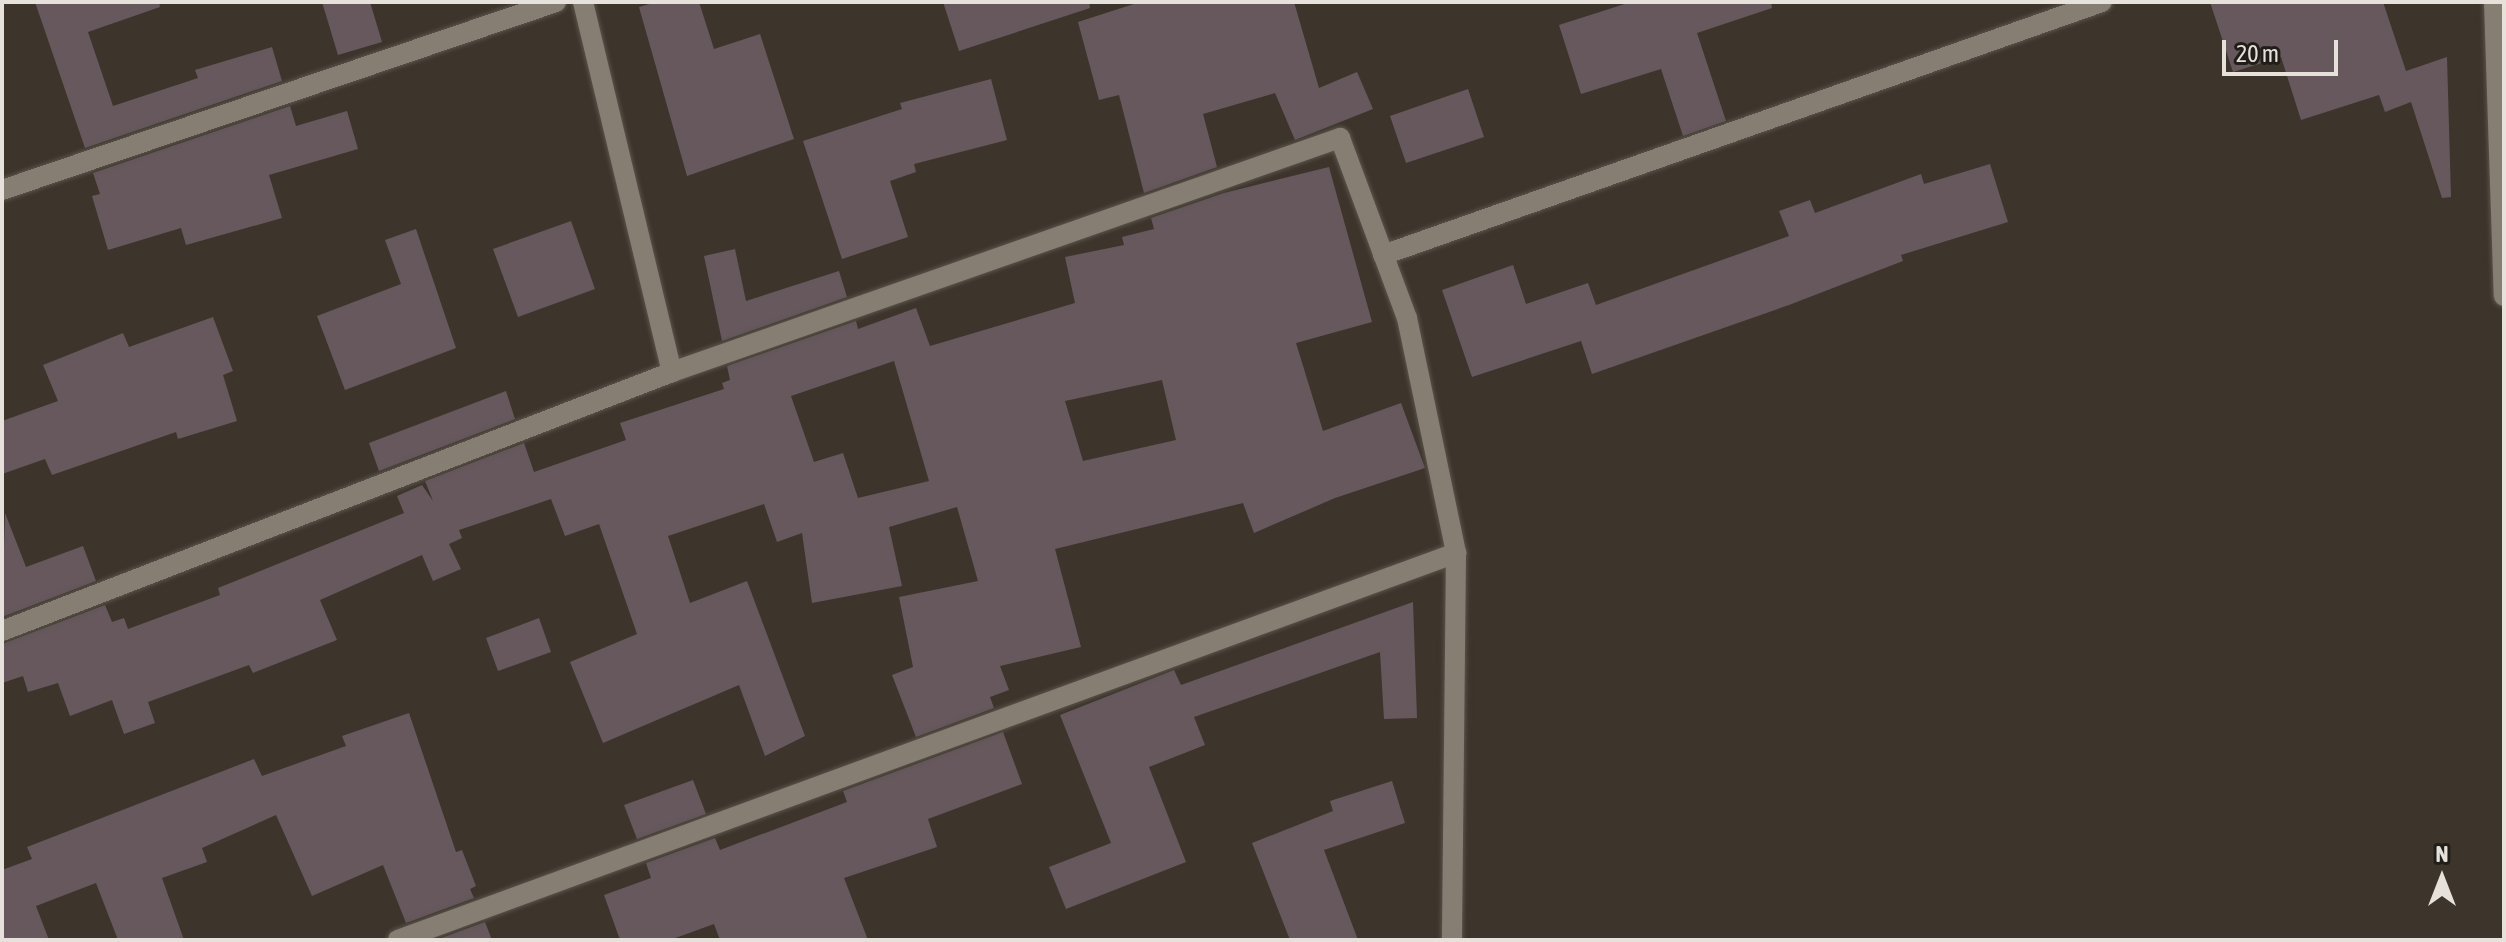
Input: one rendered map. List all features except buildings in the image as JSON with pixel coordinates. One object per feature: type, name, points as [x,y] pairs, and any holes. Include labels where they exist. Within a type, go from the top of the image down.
[{"type":"street","points":[[2,190],[556,2]]},
{"type":"street","points":[[583,2],[672,372]]},
{"type":"street","points":[[1383,255],[2102,2]]},
{"type":"street","points":[[2494,2],[2504,296]]},
{"type":"street","points":[[2,631],[672,372],[1340,138],[1407,318],[1456,553],[1452,940]]},
{"type":"street","points":[[398,940],[1456,553]]}]
